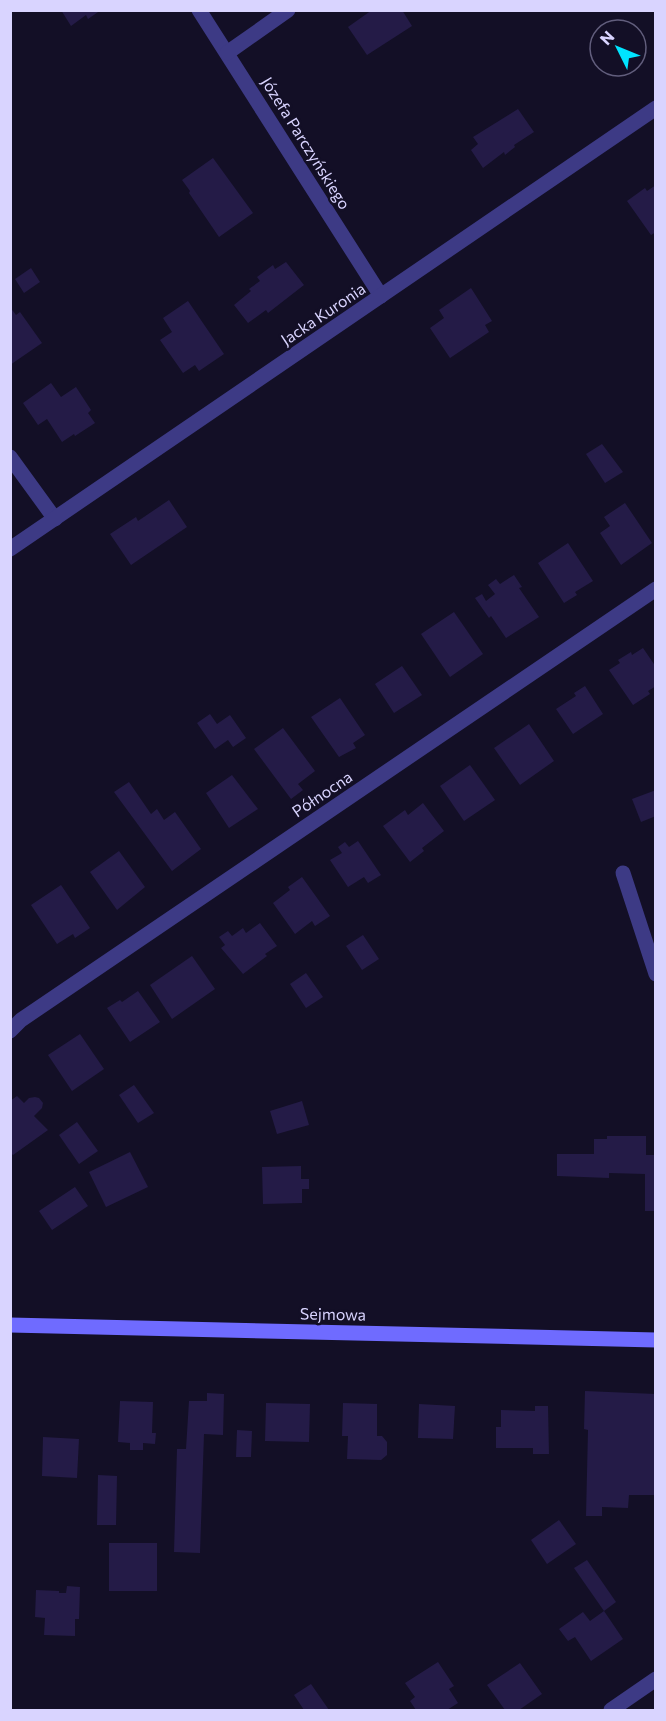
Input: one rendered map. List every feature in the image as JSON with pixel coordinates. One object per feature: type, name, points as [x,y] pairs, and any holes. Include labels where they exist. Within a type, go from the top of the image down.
[{"type":"main road","name":"Sejmowa","points":[[10,1324],[656,1340]]},
{"type":"street","name":"Józefa Parczyńskiego","points":[[199,10],[381,296]]},
{"type":"street","points":[[227,53],[288,10]]},
{"type":"street","name":"Jacka Kuronia","points":[[10,549],[656,108]]},
{"type":"street","points":[[10,457],[55,519]]},
{"type":"street","name":"Północna","points":[[10,1031],[21,1020],[656,589]]},
{"type":"street","points":[[623,873],[656,974]]},
{"type":"street","points":[[611,1710],[656,1680]]},
{"type":"building","points":[[61,10],[101,10],[88,19],[86,15],[71,26]]},
{"type":"building","points":[[372,10],[402,10],[412,26],[367,55],[348,27]]},
{"type":"building","points":[[518,109],[534,132],[514,145],[515,147],[505,155],[504,152],[483,168],[471,150],[478,144],[473,137]]},
{"type":"building","points":[[213,158],[253,213],[219,237],[182,180]]},
{"type":"building","points":[[656,185],[656,232],[651,235],[627,201],[645,188],[647,191]]},
{"type":"building","points":[[286,262],[304,285],[268,313],[266,310],[248,323],[234,305],[260,281],[257,277],[273,265],[275,269]]},
{"type":"building","points":[[31,268],[40,282],[24,293],[15,279]]},
{"type":"building","points":[[471,288],[492,321],[485,325],[489,332],[450,358],[430,328],[444,318],[439,310]]},
{"type":"building","points":[[188,301],[224,354],[199,371],[195,365],[183,373],[160,340],[172,332],[163,318]]},
{"type":"building","points":[[10,307],[16,315],[20,312],[42,343],[10,365]]},
{"type":"building","points":[[51,383],[61,397],[76,387],[91,410],[88,413],[95,423],[62,442],[47,419],[38,425],[23,403]]},
{"type":"building","points":[[602,444],[623,472],[605,483],[586,454]]},
{"type":"building","points":[[169,500],[187,527],[131,565],[110,534],[136,517],[138,521]]},
{"type":"building","points":[[625,503],[652,543],[621,565],[600,533],[610,526],[604,517]]},
{"type":"building","points":[[568,543],[593,581],[575,592],[577,595],[564,603],[538,563]]},
{"type":"building","points":[[514,575],[522,587],[519,588],[539,617],[506,638],[475,598],[482,594],[486,601],[495,594],[488,585],[496,579],[500,584]]},
{"type":"building","points":[[454,612],[483,654],[450,677],[421,634]]},
{"type":"building","points":[[643,648],[656,667],[656,686],[648,691],[650,694],[633,705],[609,670],[620,663],[618,660]]},
{"type":"building","points":[[402,666],[422,695],[394,713],[375,684]]},
{"type":"building","points":[[585,686],[603,714],[573,734],[556,709],[576,696],[574,693]]},
{"type":"building","points":[[340,698],[365,735],[353,743],[356,748],[339,757],[311,717]]},
{"type":"building","points":[[210,714],[217,724],[230,715],[246,738],[233,747],[228,740],[215,749],[197,723]]},
{"type":"building","points":[[529,724],[554,761],[520,785],[494,748]]},
{"type":"building","points":[[283,728],[315,771],[298,784],[303,790],[291,799],[254,749]]},
{"type":"building","points":[[470,765],[495,800],[464,821],[440,786]]},
{"type":"building","points":[[232,775],[258,809],[229,828],[206,793]]},
{"type":"building","points":[[129,782],[151,814],[157,809],[164,820],[175,812],[201,849],[172,871],[114,792]]},
{"type":"building","points":[[656,790],[656,816],[641,822],[632,799]]},
{"type":"building","points":[[423,803],[444,831],[422,848],[424,851],[410,862],[383,826],[405,810],[408,815]]},
{"type":"building","points":[[358,841],[381,875],[368,883],[364,877],[348,887],[330,860],[342,853],[338,847],[345,842],[349,847]]},
{"type":"building","points":[[119,851],[145,887],[117,910],[90,872]]},
{"type":"building","points":[[302,877],[330,916],[315,926],[312,921],[295,934],[273,903],[290,890],[288,887]]},
{"type":"building","points":[[61,885],[90,928],[75,938],[73,934],[57,944],[31,905]]},
{"type":"building","points":[[260,923],[277,946],[243,974],[221,948],[225,945],[219,937],[228,931],[232,936],[243,928],[246,933]]},
{"type":"building","points":[[363,935],[379,959],[362,970],[346,946]]},
{"type":"building","points":[[192,956],[215,989],[172,1019],[150,985]]},
{"type":"building","points":[[306,973],[323,997],[306,1008],[290,984]]},
{"type":"building","points":[[138,991],[160,1022],[130,1042],[107,1008],[120,1000],[122,1002]]},
{"type":"building","points":[[80,1034],[104,1069],[72,1091],[48,1055]]},
{"type":"building","points":[[134,1085],[154,1113],[138,1123],[119,1095]]},
{"type":"building","points":[[17,1096],[24,1103],[29,1098],[39,1098],[43,1103],[42,1108],[34,1116],[48,1130],[13,1155],[10,1152],[10,1101]]},
{"type":"building","points":[[302,1101],[309,1125],[277,1134],[270,1111]]},
{"type":"building","points":[[77,1122],[98,1151],[79,1164],[59,1135]]},
{"type":"building","points":[[607,1136],[646,1136],[646,1155],[656,1155],[656,1211],[645,1211],[645,1174],[609,1173],[609,1178],[557,1176],[557,1154],[594,1154],[594,1139],[607,1139]]},
{"type":"building","points":[[130,1152],[148,1187],[106,1207],[89,1172]]},
{"type":"building","points":[[301,1166],[301,1179],[309,1179],[309,1189],[302,1189],[302,1203],[263,1204],[262,1167]]},
{"type":"building","points":[[75,1187],[88,1206],[52,1230],[39,1211]]},
{"type":"building","points":[[585,1391],[656,1394],[654,1495],[629,1495],[628,1508],[602,1507],[602,1516],[586,1516],[588,1430],[584,1429]]},
{"type":"building","points":[[207,1393],[224,1394],[223,1435],[204,1434],[200,1553],[174,1552],[177,1449],[186,1449],[189,1401],[207,1401]]},
{"type":"building","points":[[120,1401],[153,1402],[152,1433],[156,1433],[155,1444],[143,1443],[143,1450],[130,1450],[130,1443],[118,1442]]},
{"type":"building","points":[[266,1403],[310,1404],[309,1442],[265,1441]]},
{"type":"building","points":[[343,1403],[377,1404],[377,1436],[382,1436],[387,1442],[387,1455],[381,1460],[347,1459],[348,1436],[342,1436]]},
{"type":"building","points":[[419,1404],[455,1406],[453,1439],[418,1438]]},
{"type":"building","points":[[535,1406],[548,1406],[549,1454],[533,1454],[533,1448],[496,1448],[496,1427],[501,1427],[501,1410],[535,1411]]},
{"type":"building","points":[[237,1430],[252,1431],[251,1457],[236,1457]]},
{"type":"building","points":[[43,1437],[79,1439],[77,1478],[42,1476]]},
{"type":"building","points":[[98,1475],[117,1476],[116,1525],[97,1525]]},
{"type":"building","points":[[559,1520],[576,1544],[547,1564],[531,1540]]},
{"type":"building","points":[[109,1543],[157,1543],[157,1591],[109,1591]]},
{"type":"building","points":[[587,1560],[616,1602],[604,1611],[574,1568]]},
{"type":"building","points":[[67,1586],[80,1587],[79,1619],[75,1619],[75,1636],[44,1635],[45,1618],[35,1617],[36,1590],[66,1593]]},
{"type":"building","points":[[604,1611],[623,1639],[591,1661],[575,1637],[568,1641],[559,1629],[583,1612],[590,1621]]},
{"type":"building","points":[[438,1662],[454,1686],[449,1689],[458,1703],[447,1710],[416,1710],[410,1701],[415,1697],[405,1683]]},
{"type":"building","points":[[520,1663],[542,1694],[519,1710],[505,1710],[487,1685]]},
{"type":"building","points":[[311,1684],[329,1710],[304,1710],[294,1695]]}]
